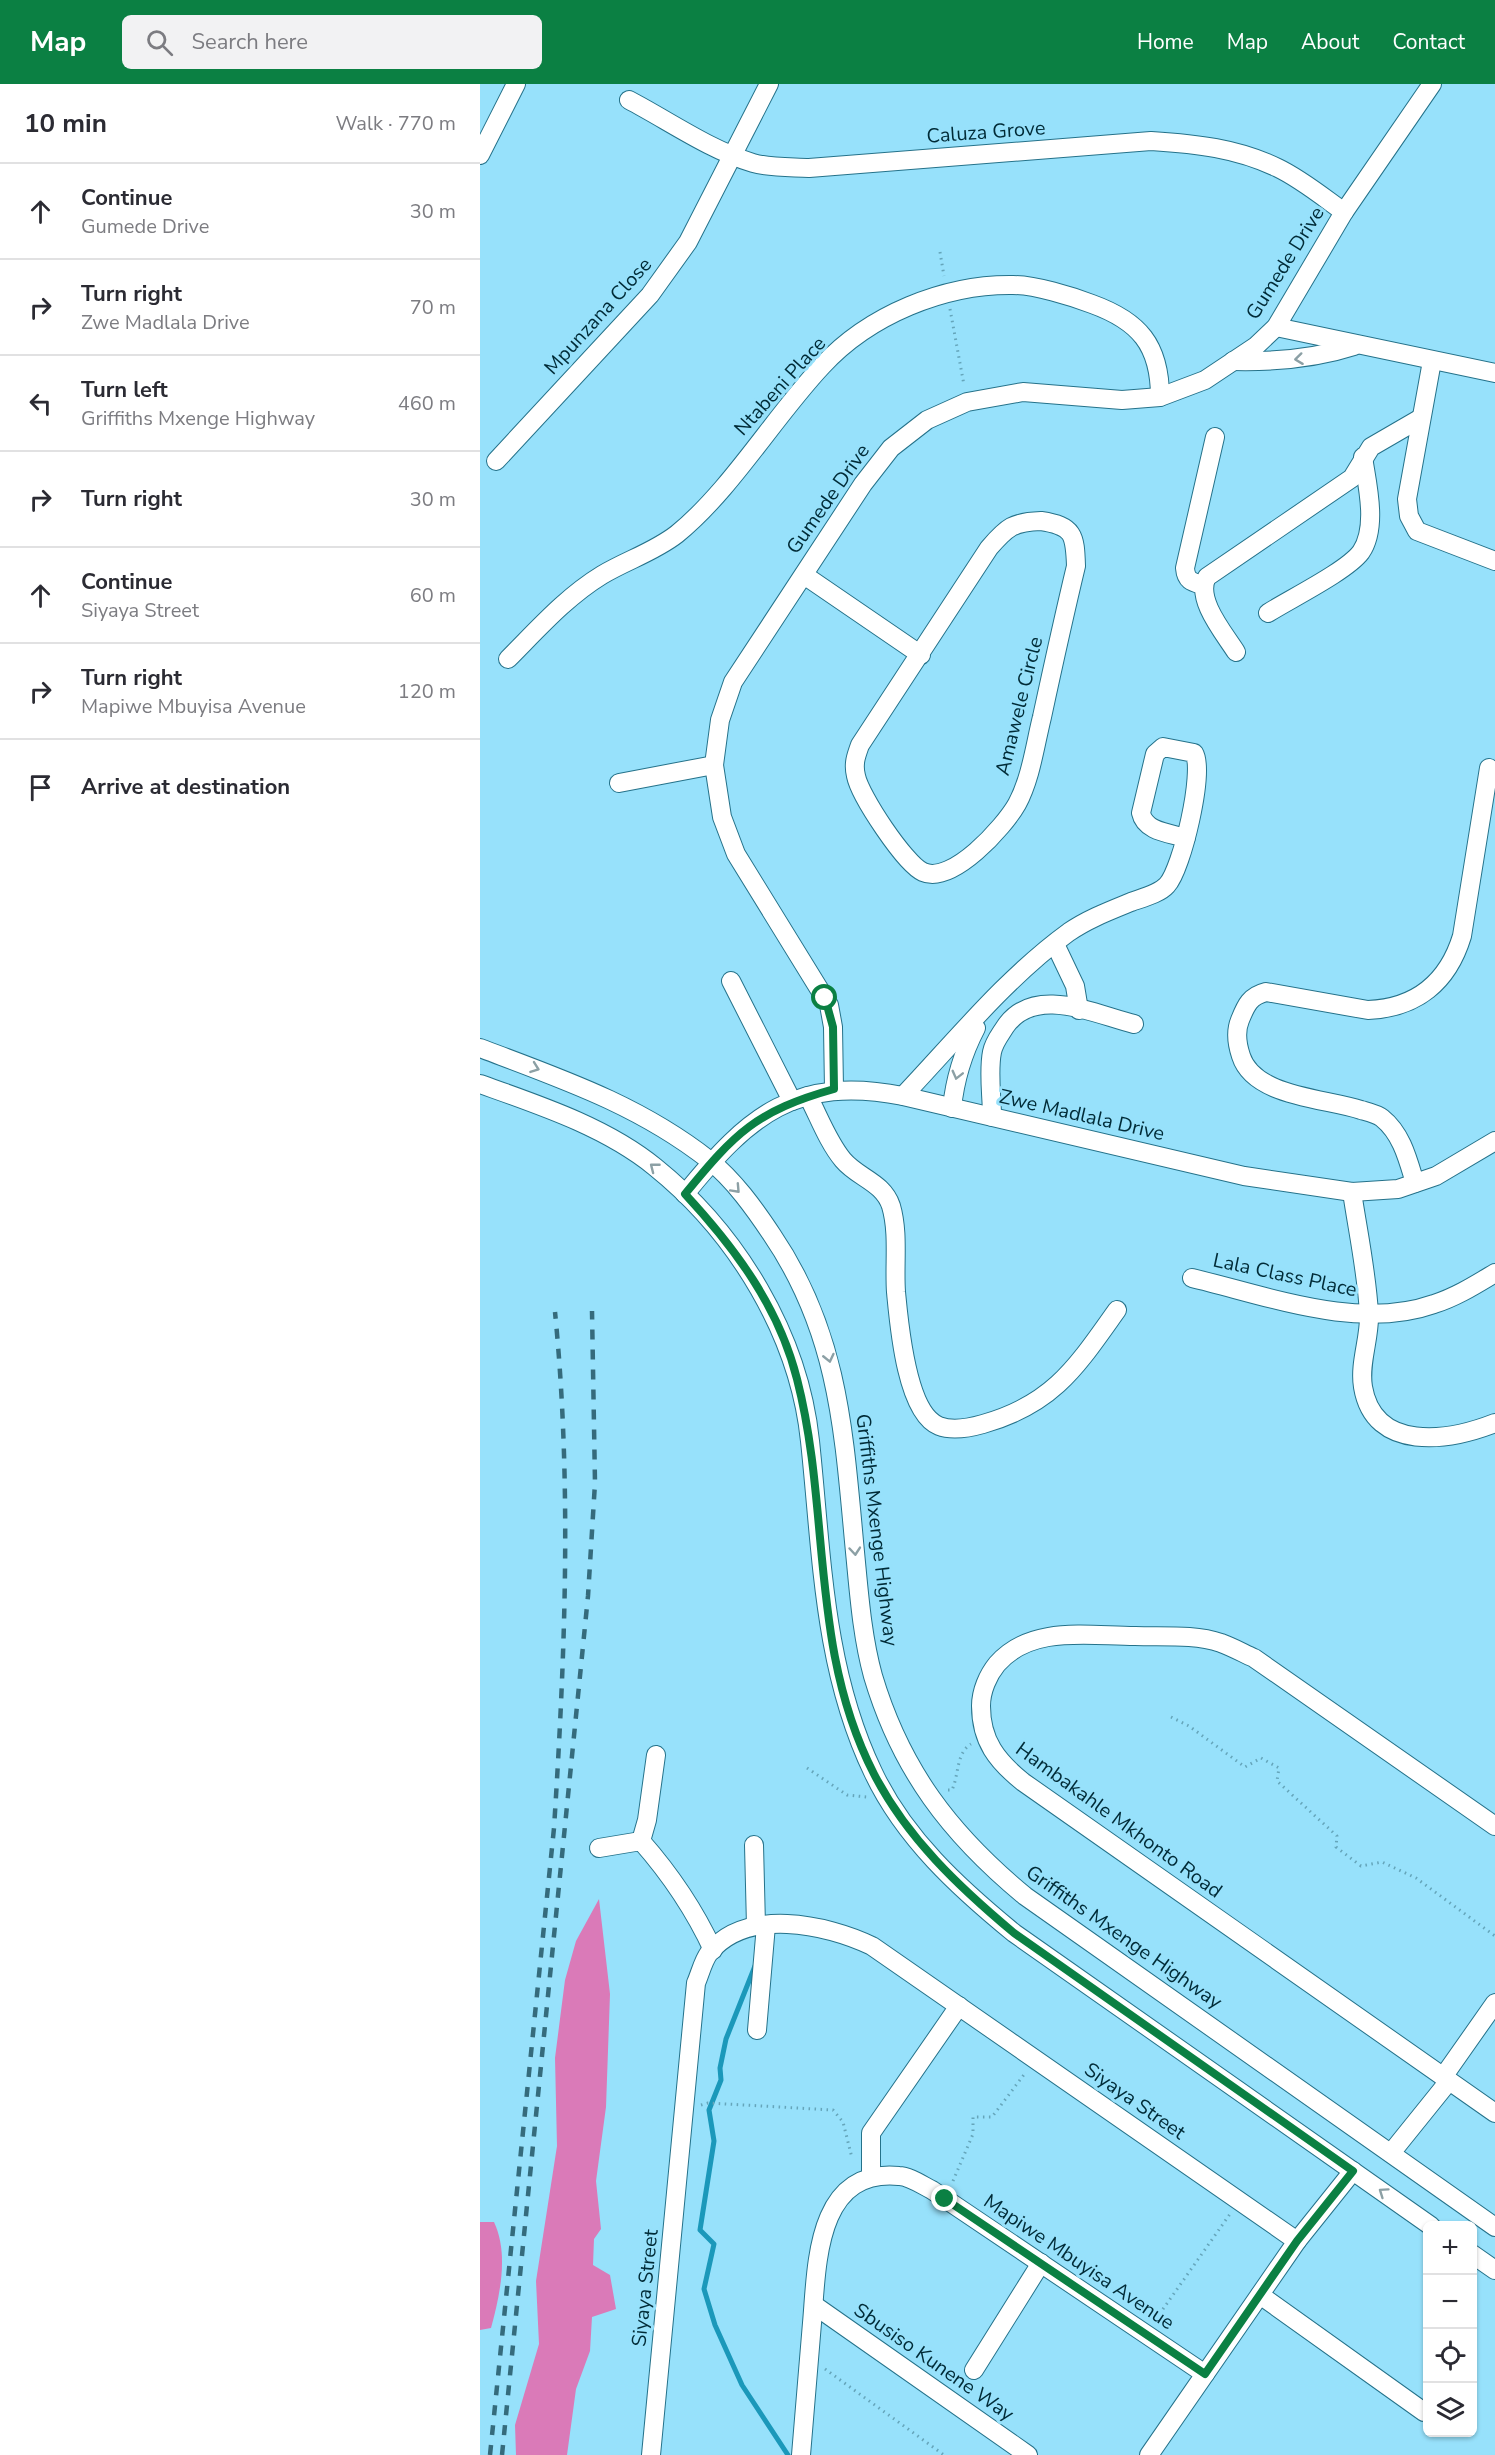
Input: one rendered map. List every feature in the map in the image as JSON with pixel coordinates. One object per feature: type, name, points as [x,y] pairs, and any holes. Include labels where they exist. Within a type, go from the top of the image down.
[{"type":"street","points":[[480,155],[516,84]]},
{"type":"street","name":"Mpunzana Close","points":[[496,461],[650,296],[688,242],[731,155],[770,84]]},
{"type":"street","name":"Gumede Drive","points":[[834,1089],[833,1027],[829,1005],[735,854],[722,818],[714,765],[720,720],[733,682],[863,484],[891,448],[927,420],[967,402],[1023,392],[1122,400],[1160,397],[1205,380],[1276,327],[1344,212],[1432,84]]},
{"type":"street","name":"Caluza Grove","points":[[629,100],[731,155],[755,164],[808,168],[1151,141],[1201,144],[1239,152],[1280,169],[1344,212]]},
{"type":"street","name":"Ntabeni Place","points":[[508,659],[574,594],[603,574],[652,551],[677,533],[704,508],[823,365],[861,332],[902,309],[950,291],[1014,285],[1078,298],[1120,314],[1138,328],[1152,350],[1160,372],[1160,397]]},
{"type":"street","points":[[1276,327],[1356,346],[1495,373]]},
{"type":"street","points":[[1233,361],[1275,362],[1308,358],[1356,346]]},
{"type":"street","points":[[1432,361],[1407,499],[1409,516],[1417,531],[1495,561]]},
{"type":"street","points":[[1236,652],[1204,597],[1203,585],[1216,569],[1352,478],[1371,447],[1421,418]]},
{"type":"street","points":[[1203,585],[1190,581],[1186,576],[1185,568],[1215,437]]},
{"type":"street","points":[[1268,613],[1342,568],[1361,552],[1369,520],[1363,457]]},
{"type":"street","name":"Amawele Circle","points":[[1041,521],[1060,524],[1071,531],[1076,544],[1076,566],[1031,766],[1017,804],[975,853],[955,868],[936,874],[923,872],[909,861],[861,792],[854,761],[860,745],[921,655],[989,549],[1005,529],[1020,522],[1041,521]]},
{"type":"street","points":[[804,575],[921,655]]},
{"type":"street","points":[[903,1096],[987,1007],[1055,944],[1098,915],[1158,891],[1167,885],[1186,838],[1198,766],[1194,753],[1163,747],[1155,754],[1141,813],[1142,821],[1149,827],[1186,838]]},
{"type":"street","points":[[619,783],[714,765]]},
{"type":"street","points":[[1415,1183],[1404,1149],[1394,1130],[1381,1117],[1273,1088],[1253,1077],[1243,1064],[1238,1047],[1237,1029],[1245,1006],[1254,995],[1266,992],[1368,1010],[1384,1009],[1412,999],[1436,983],[1455,960],[1462,936],[1489,768]]},
{"type":"street","points":[[1055,944],[1073,980],[1079,1010]]},
{"type":"street","points":[[731,981],[800,1099],[844,1161],[877,1184],[891,1206],[894,1223],[896,1292],[910,1382],[922,1412],[936,1425],[951,1429],[976,1426],[1001,1419],[1037,1401],[1071,1374],[1117,1310]]},
{"type":"street","points":[[992,1117],[992,1052],[997,1039],[1010,1020],[1025,1008],[1041,1003],[1134,1024]]},
{"type":"street","points":[[952,1108],[961,1062],[987,1007]]},
{"type":"street","name":"Griffiths Mxenge Highway","points":[[480,1048],[620,1102],[669,1132],[711,1162],[753,1207],[790,1262],[814,1310],[828,1353],[844,1436],[860,1607],[873,1674],[890,1724],[910,1768],[941,1815],[984,1863],[1025,1896],[1495,2227]]},
{"type":"street","points":[[480,1084],[613,1140],[654,1166],[685,1194],[724,1237],[755,1281],[797,1377],[810,1437],[825,1600],[834,1664],[850,1715],[873,1773],[897,1814],[931,1857],[967,1894],[1014,1933],[1424,2221]]},
{"type":"street","name":"Zwe Madlala Drive","points":[[685,1194],[711,1162],[754,1121],[800,1099],[834,1089],[903,1096],[1244,1176],[1352,1192],[1398,1189],[1436,1176],[1495,1141]]},
{"type":"street","name":"Lala Class Place","points":[[1352,1192],[1369,1315],[1363,1387],[1376,1416],[1391,1432],[1431,1438],[1495,1423]]},
{"type":"street","name":"Lala Class Place","points":[[1192,1278],[1341,1313],[1369,1315],[1432,1305],[1469,1289],[1495,1273]]},
{"type":"street","name":"Hambakahle Mkhonto Road","points":[[1492,1819],[1254,1658],[1220,1642],[1191,1637],[1058,1635],[1032,1640],[1009,1651],[990,1672],[981,1699],[981,1723],[994,1755],[1023,1782],[1495,2113]]},
{"type":"street","points":[[641,1842],[647,1820],[656,1755]]},
{"type":"street","points":[[599,1848],[641,1842]]},
{"type":"street","points":[[641,1842],[672,1877],[697,1916],[713,1950]]},
{"type":"street","points":[[754,1845],[761,1926],[757,2030]]},
{"type":"street","name":"Siyaya Street","points":[[651,2455],[696,1983],[708,1954],[726,1938],[748,1926],[789,1924],[844,1933],[872,1946],[1297,2241]]},
{"type":"street","points":[[1391,2153],[1446,2079],[1495,2003]]},
{"type":"street","points":[[801,2455],[815,2268],[821,2233],[834,2208],[847,2191],[866,2180],[871,2133],[959,2006]]},
{"type":"street","points":[[1149,2455],[1297,2241],[1353,2171]]},
{"type":"street","name":"Mapiwe Mbuyisa Avenue","points":[[866,2180],[901,2175],[945,2199],[1205,2374]]},
{"type":"street","points":[[1477,2257],[1495,2270]]},
{"type":"street","points":[[974,2370],[1041,2264]]},
{"type":"street","points":[[1260,2295],[1423,2411]]},
{"type":"street","name":"Sbusiso Kunene Way","points":[[814,2305],[1028,2455]]},
{"type":"path","points":[[940,252],[946,286]]},
{"type":"path","points":[[948,298],[967,402]]},
{"type":"path","points":[[1171,1717],[1188,1726],[1245,1767],[1261,1758],[1279,1768],[1278,1781],[1337,1836],[1336,1848],[1361,1866],[1382,1862],[1416,1878],[1495,1936]]},
{"type":"path","points":[[925,1791],[952,1790],[965,1747],[986,1735]]},
{"type":"path","points":[[807,1768],[847,1795],[887,1796]]},
{"type":"path","points":[[945,2199],[973,2134],[973,2117],[992,2117],[1036,2059]]},
{"type":"path","points":[[708,2103],[833,2110],[843,2122],[866,2180]]},
{"type":"path","points":[[1145,2334],[1240,2201]]},
{"type":"path","points":[[809,2357],[944,2455]]},
{"type":"shaded area","points":[[599,1899],[610,1994],[606,2107],[596,2181],[601,2229],[594,2239],[593,2265],[610,2275],[616,2309],[592,2317],[590,2351],[576,2389],[567,2455],[516,2455],[515,2425],[539,2344],[536,2281],[557,2146],[555,2058],[565,1980],[576,1941]]},
{"type":"shaded area","points":[[480,2222],[494,2222],[499,2234],[502,2275],[491,2328],[480,2330]]},
{"type":"waterway","points":[[755,1966],[726,2039],[720,2068],[721,2080],[709,2110],[714,2141],[700,2230],[714,2244],[704,2289],[715,2325],[742,2385],[788,2455]]},
{"type":"railway","points":[[502,2455],[588,1596],[595,1483],[592,1311]]},
{"type":"railway","points":[[490,2455],[554,1828],[558,1764],[564,1634],[565,1506],[564,1441],[555,1312]]},
{"type":"route","points":[[825,998],[829,1005],[833,1027],[834,1089],[792,1101],[754,1121],[711,1162],[685,1194],[724,1237],[755,1281],[797,1377],[810,1437],[825,1600],[834,1664],[850,1715],[873,1773],[897,1814],[931,1857],[967,1894],[1014,1933],[1353,2171],[1297,2241],[1205,2374],[945,2199]]}]
